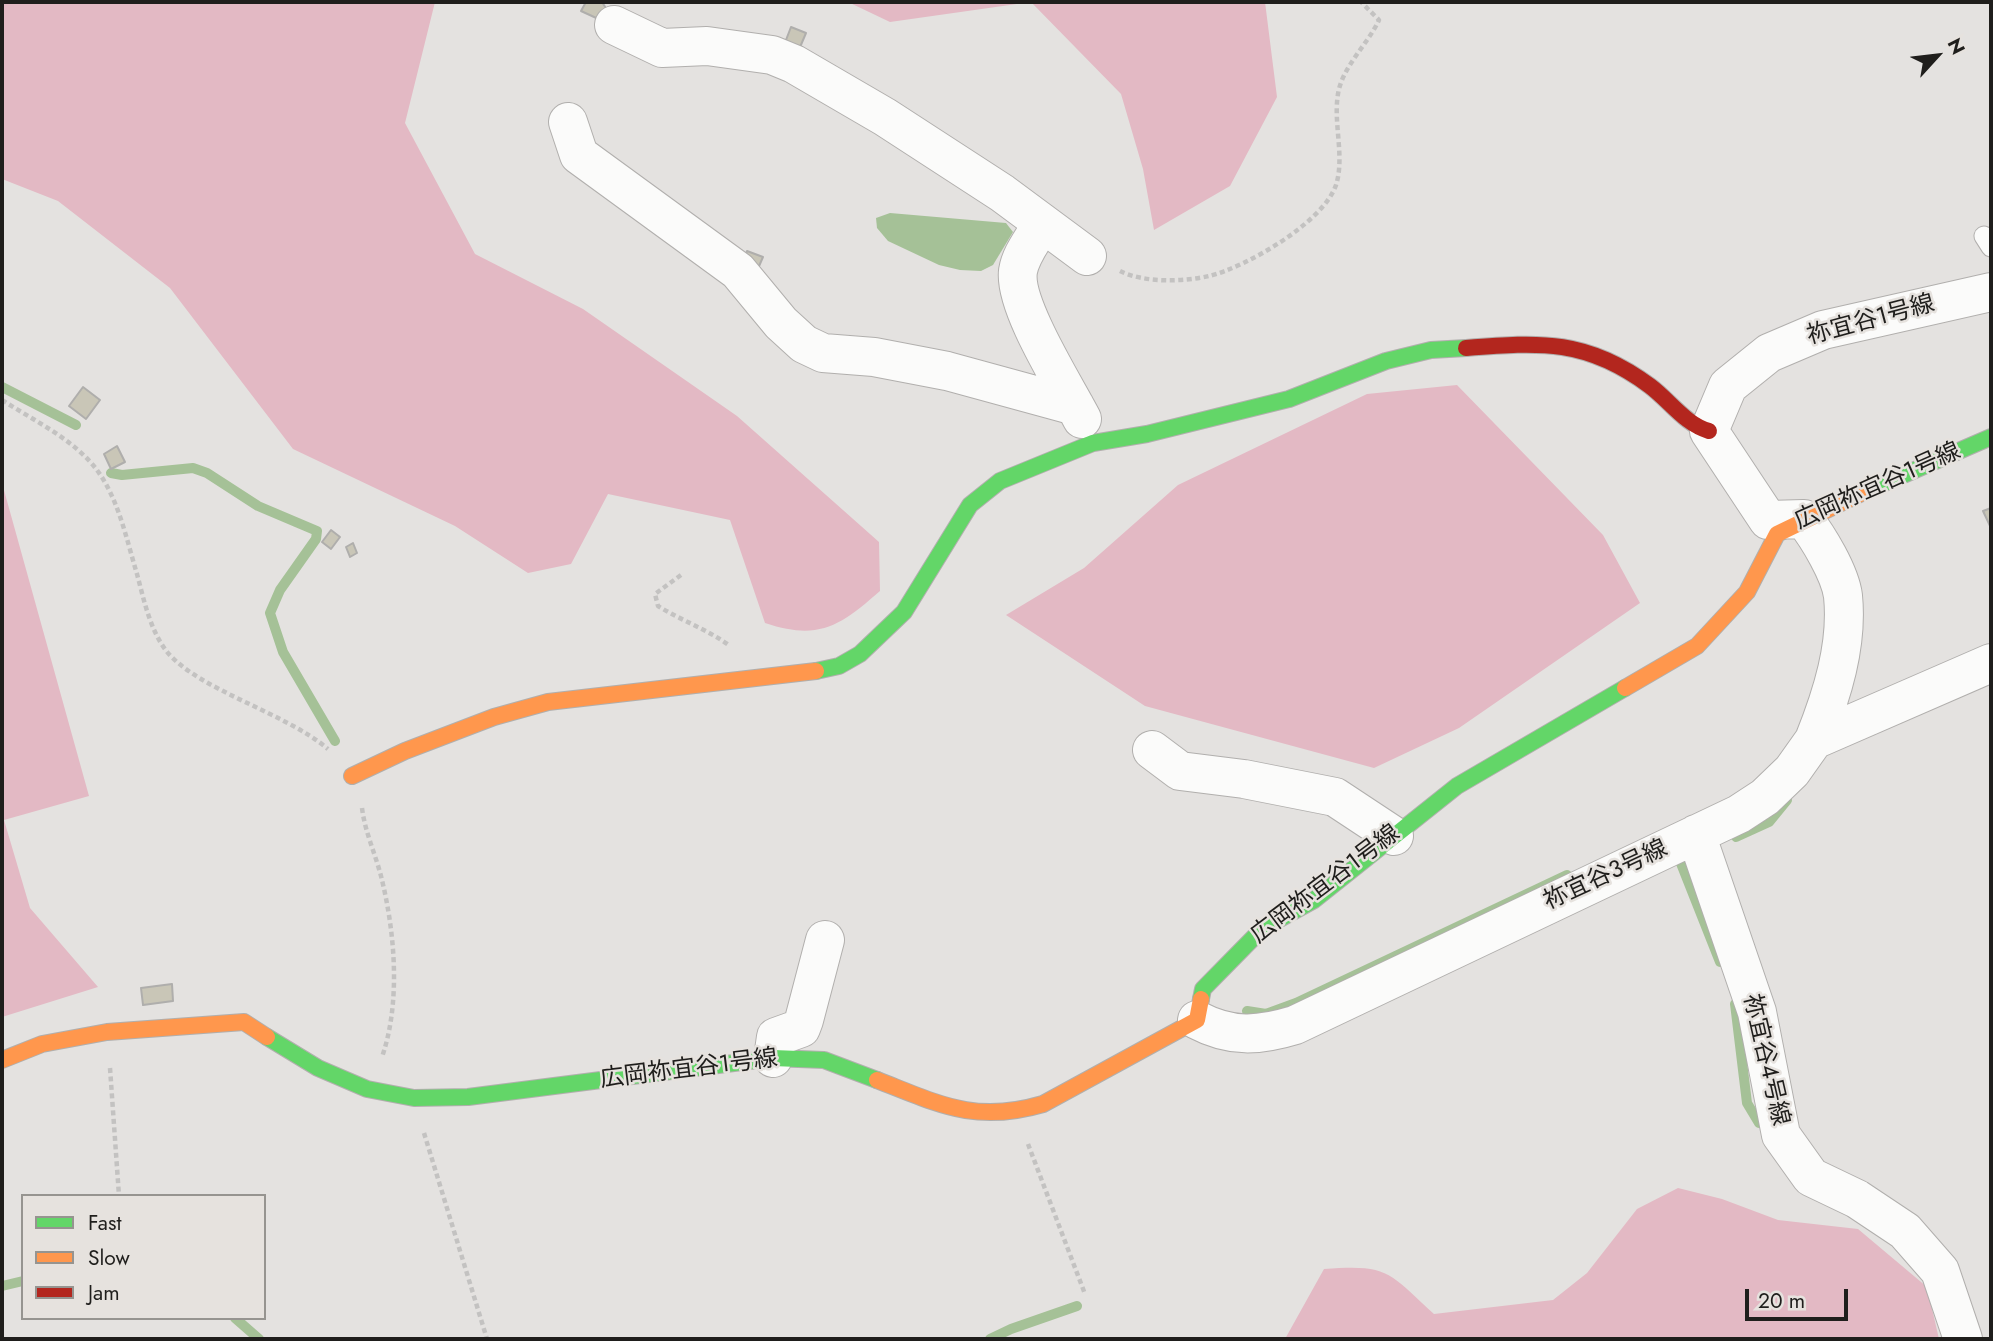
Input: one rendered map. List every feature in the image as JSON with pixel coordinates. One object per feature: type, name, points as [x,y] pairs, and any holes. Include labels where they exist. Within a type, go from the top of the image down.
[{"type":"street","points":[[614,25],[662,48],[707,46],[772,55],[794,64],[885,117],[1087,256]]},
{"type":"street","points":[[568,122],[579,155],[738,271],[781,323],[804,344],[823,353],[897,361],[1075,406]]},
{"type":"street","points":[[1042,223],[1023,253],[1017,284],[1020,302],[1094,443]]},
{"type":"street","name":"祢宜谷1号線","points":[[1709,431],[1728,386],[1769,353],[1823,330],[1991,292]]},
{"type":"street","points":[[352,776],[405,751],[494,717],[548,702],[818,672],[860,654],[904,612],[971,505],[1000,481],[1094,443],[1147,434],[1289,399],[1352,372],[1431,350],[1533,343],[1584,350],[1613,360],[1651,387],[1696,427],[1709,431],[1768,520],[1804,519],[1819,538],[1843,594],[1840,649],[1832,696],[1814,740]]},
{"type":"street","name":"広岡祢宜谷1号線","points":[[2,1060],[41,1044],[107,1032],[244,1022],[318,1069],[367,1089],[414,1098],[468,1097],[773,1058],[824,1060],[956,1111],[1016,1112],[1043,1104],[1197,1020],[1203,989],[1263,928],[1314,900],[1457,786],[1697,646],[1747,592],[1777,534],[1804,519],[1991,437]]},
{"type":"street","points":[[1814,740],[1991,663]]},
{"type":"street","name":"祢宜谷3号線","points":[[1197,1020],[1214,1029],[1264,1035],[1295,1025],[1739,814],[1765,797],[1792,771],[1814,740]]},
{"type":"street","points":[[1152,750],[1180,771],[1244,779],[1335,796],[1394,836]]},
{"type":"street","name":"祢宜谷4号線","points":[[1696,834],[1757,1012],[1781,1135],[1811,1177],[1857,1199],[1905,1231],[1940,1271],[1965,1339],[1991,1335]]},
{"type":"street","points":[[773,1058],[776,1037],[801,1028],[825,940]]},
{"type":"path","points":[[1087,256],[1129,276],[1175,280],[1210,276],[1265,252],[1306,222],[1322,206],[1336,185],[1338,92],[1379,20],[1361,2]]},
{"type":"path","points":[[2,400],[56,434],[93,465],[120,517],[154,630],[168,653],[196,675],[312,735],[345,764],[360,789],[365,830],[385,896],[393,974],[384,1055],[367,1089]]},
{"type":"path","points":[[681,575],[654,594],[657,606],[709,631],[731,646],[753,680]]},
{"type":"path","points":[[107,1032],[119,1194]]},
{"type":"path","points":[[414,1098],[487,1339]]},
{"type":"path","points":[[1016,1112],[1085,1294]]},
{"type":"shaded area","points":[[2,2],[435,2],[405,123],[475,254],[583,309],[737,416],[879,542],[880,591],[853,613],[828,627],[800,631],[765,623],[730,520],[608,494],[571,564],[528,573],[455,526],[293,449],[170,288],[58,201],[2,179]]},
{"type":"shaded area","points":[[848,2],[1031,2],[890,22]]},
{"type":"shaded area","points":[[1031,2],[1265,2],[1277,97],[1230,186],[1154,230],[1143,169],[1121,94]]},
{"type":"shaded area","points":[[890,213],[1006,223],[1013,232],[993,265],[981,271],[960,270],[939,265],[888,241],[877,228],[876,218]]},
{"type":"shaded area","points":[[1457,385],[1603,535],[1640,603],[1459,728],[1374,768],[1145,706],[1006,615],[1084,568],[1178,485],[1367,394]]},
{"type":"shaded area","points":[[2,483],[89,796],[4,820],[30,908],[98,987],[2,1017]]},
{"type":"shaded area","points":[[1678,1188],[1722,1199],[1778,1220],[1858,1229],[1927,1287],[1939,1339],[1285,1339],[1324,1269],[1362,1268],[1386,1274],[1434,1314],[1553,1300],[1587,1273],[1637,1209]]},
{"type":"building","points":[[586,2],[602,2],[609,13],[605,22],[581,11]]},
{"type":"building","points":[[791,27],[806,33],[795,59],[781,53]]},
{"type":"building","points":[[747,251],[763,257],[756,273],[741,267]]},
{"type":"building","points":[[83,387],[100,400],[86,419],[69,406]]},
{"type":"building","points":[[117,446],[125,462],[111,469],[104,454]]},
{"type":"building","points":[[1991,508],[1991,528],[1983,511]]},
{"type":"building","points":[[331,530],[340,537],[331,549],[322,542]]},
{"type":"building","points":[[353,543],[357,553],[350,557],[346,547]]},
{"type":"building","points":[[172,984],[173,1001],[143,1005],[141,988]]},
{"type":"waterway","points":[[2,387],[76,425]]},
{"type":"waterway","points":[[111,473],[122,475],[193,468],[207,473],[258,506],[317,531],[316,539],[280,590],[270,613],[283,652],[335,741]]},
{"type":"waterway","points":[[1736,837],[1769,822],[1787,800]]},
{"type":"waterway","points":[[1680,861],[1720,962]]},
{"type":"waterway","points":[[1247,1011],[1266,1014],[1296,1003],[1567,875]]},
{"type":"waterway","points":[[1735,1004],[1747,1103],[1759,1123]]},
{"type":"waterway","points":[[2,1286],[21,1281]]},
{"type":"waterway","points":[[990,1339],[1077,1306]]},
{"type":"waterway","points":[[237,1320],[259,1339]]},
{"type":"traffic: fast","points":[[816,671],[839,666],[860,654],[904,612],[970,505],[1000,481],[1093,443],[1147,434],[1289,399],[1386,361],[1431,350],[1466,348]]},
{"type":"traffic: fast","points":[[1864,492],[1991,437]]},
{"type":"traffic: fast","points":[[1201,999],[1203,989],[1263,928],[1314,900],[1457,786],[1625,688]]},
{"type":"traffic: fast","points":[[267,1037],[318,1068],[367,1089],[414,1098],[468,1097],[773,1058],[824,1060],[877,1080]]},
{"type":"traffic: slow","points":[[1625,688],[1697,646],[1747,592],[1777,534],[1864,492]]},
{"type":"traffic: slow","points":[[352,776],[405,751],[494,717],[548,702],[816,671]]},
{"type":"traffic: slow","points":[[877,1080],[958,1109],[977,1112],[1019,1110],[1043,1104],[1197,1020],[1201,999]]},
{"type":"traffic: slow","points":[[2,1060],[42,1044],[107,1032],[244,1022],[267,1037]]},
{"type":"traffic: jam","points":[[1466,348],[1541,345],[1562,347],[1605,359],[1650,386],[1692,423],[1709,431]]}]
